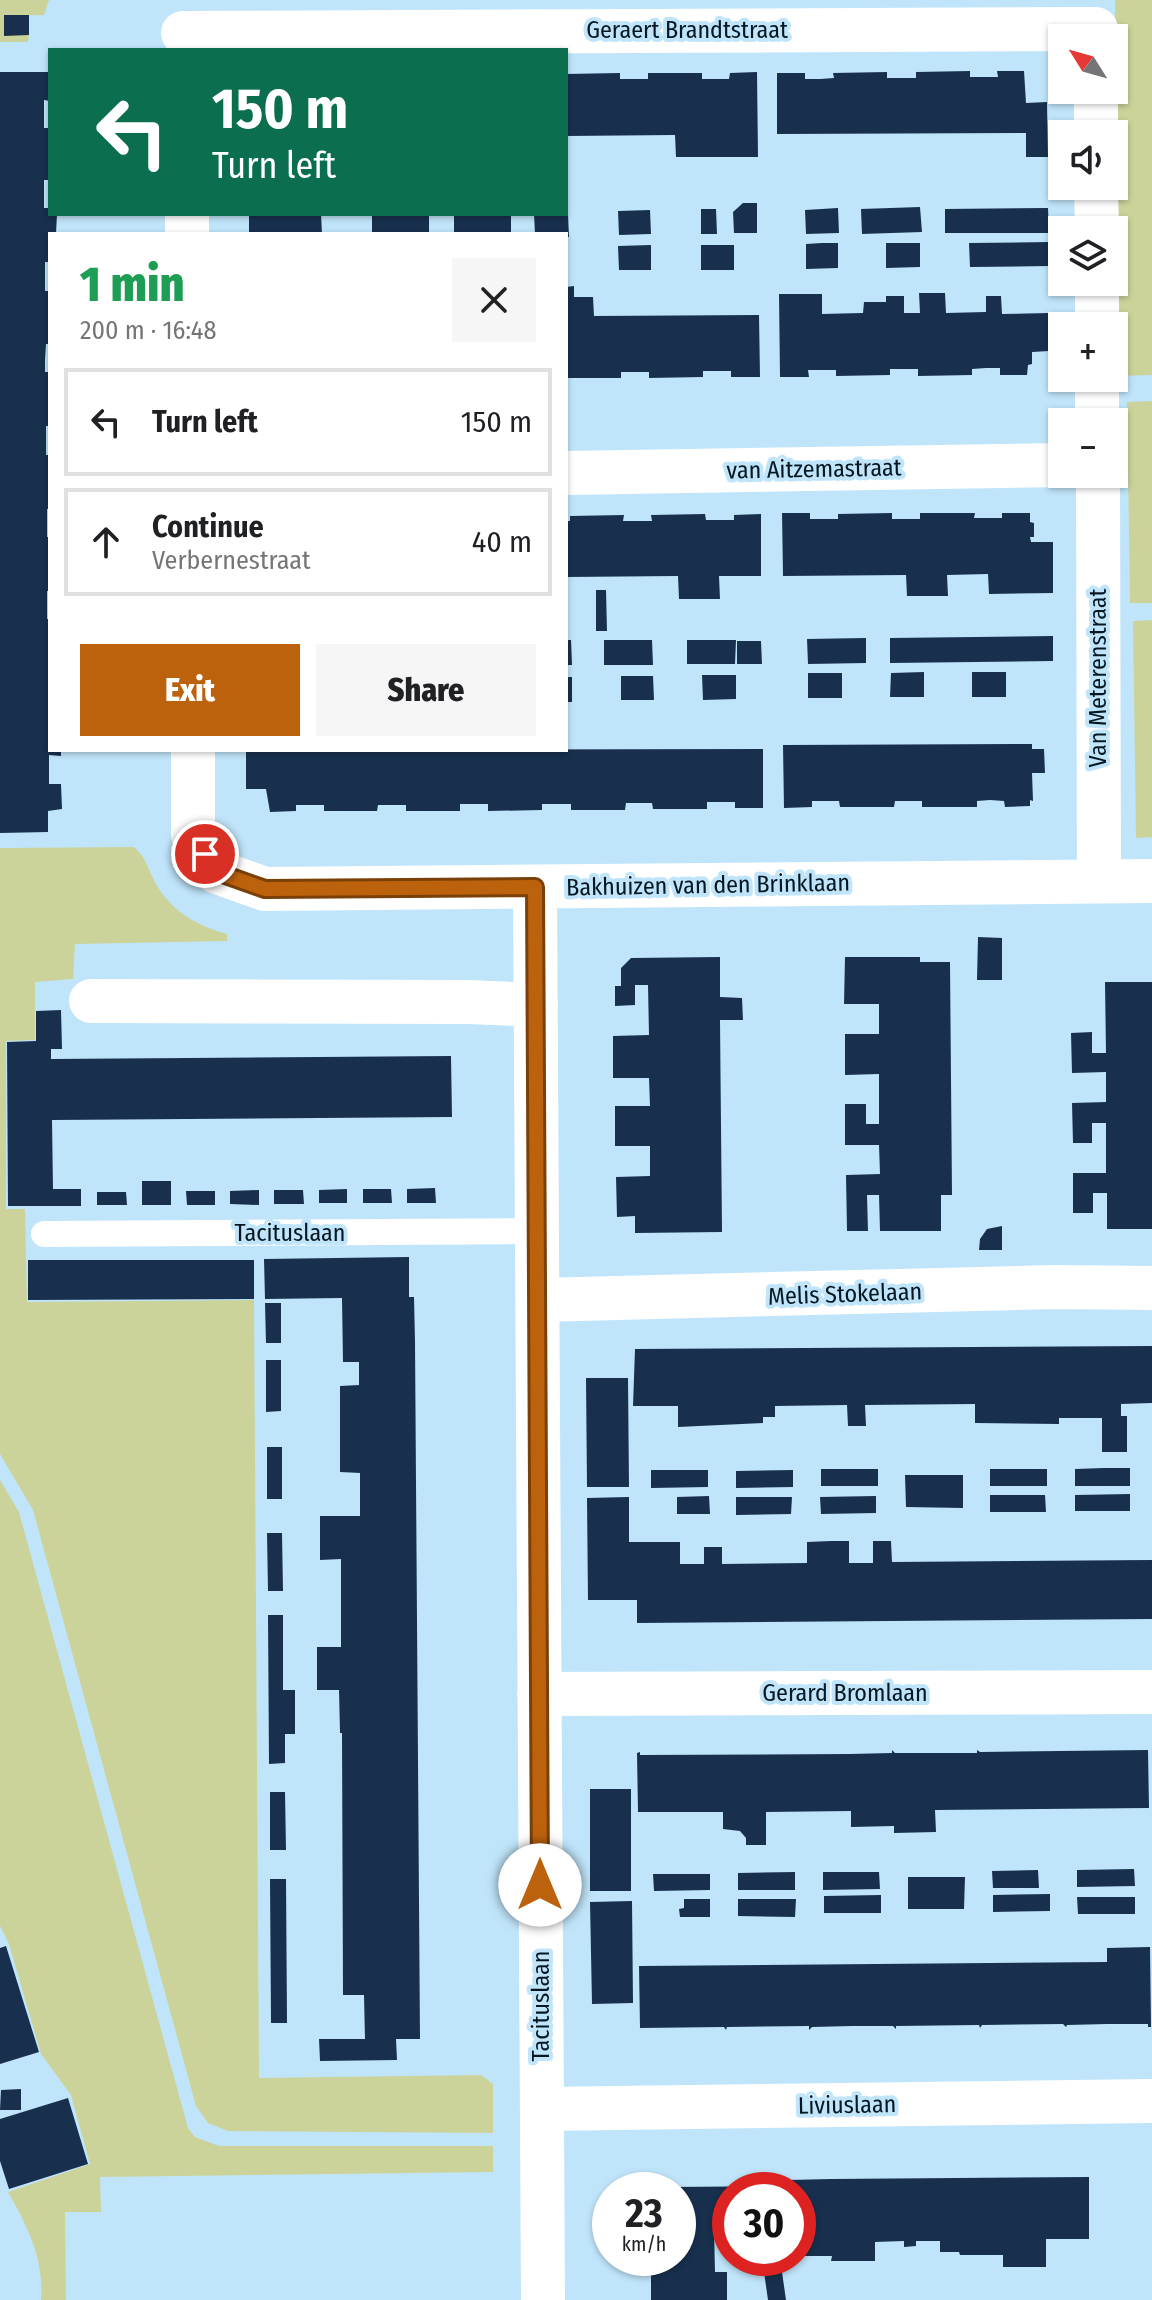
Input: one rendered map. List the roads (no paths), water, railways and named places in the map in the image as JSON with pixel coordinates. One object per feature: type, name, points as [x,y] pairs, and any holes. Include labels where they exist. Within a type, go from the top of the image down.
[{"type":"street","name":"Geraert Brandtstraat","points":[[183,28],[1096,22]]},
{"type":"street","name":"van Aitzemastraat","points":[[568,473],[1048,465]]},
{"type":"street","name":"Van Meterenstraat","points":[[1098,488],[1099,881]]},
{"type":"street","name":"Bakhuizen van den Brinklaan","points":[[193,752],[193,835],[217,872],[265,889],[1152,881]]},
{"type":"street","name":"Tacituslaan","points":[[535,887],[543,2300]]},
{"type":"street","points":[[91,1001],[536,1005]]},
{"type":"street","name":"Melis Stokelaan","points":[[538,1300],[833,1295],[1053,1287],[1152,1288]]},
{"type":"street","name":"Gerard Bromlaan","points":[[539,1694],[1152,1692]]},
{"type":"street","name":"Liviuslaan","points":[[542,2109],[1152,2101]]},
{"type":"lane","name":"Tacituslaan","points":[[44,1234],[537,1231]]}]
